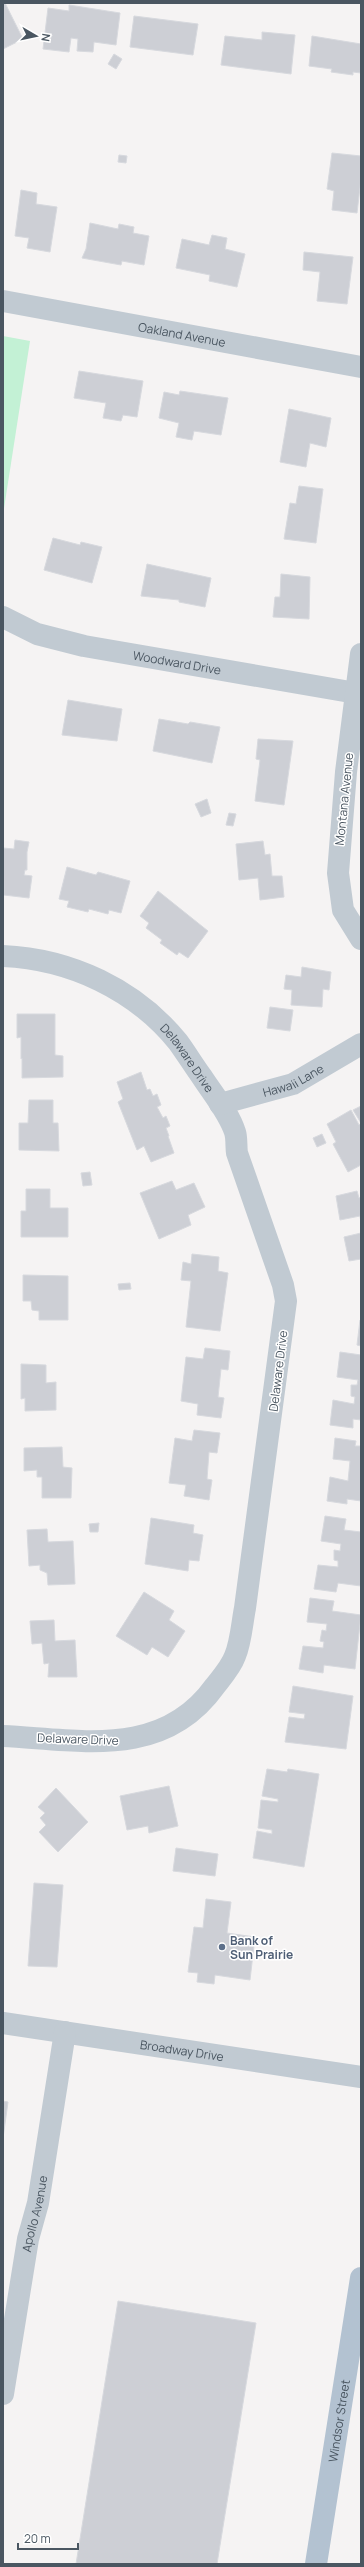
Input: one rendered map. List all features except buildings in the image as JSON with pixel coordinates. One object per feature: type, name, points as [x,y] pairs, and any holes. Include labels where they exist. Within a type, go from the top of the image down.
[{"type":"main road","name":"Windsor Street","points":[[316,2564],[361,2278]]},
{"type":"street","name":"Oakland Avenue","points":[[3,301],[361,367]]},
{"type":"street","name":"Woodward Drive","points":[[3,618],[37,634],[84,646],[356,693]]},
{"type":"street","name":"Montana Avenue","points":[[361,654],[339,835],[338,873],[343,910],[361,939]]},
{"type":"street","name":"Delaware Drive","points":[[3,956],[29,958],[80,970],[122,992],[150,1013],[178,1042],[220,1104],[235,1132],[237,1153],[283,1285],[286,1302],[271,1426],[245,1608],[236,1656],[206,1700],[176,1723],[153,1735],[122,1741],[3,1736]]},
{"type":"street","name":"Hawaii Lane","points":[[220,1104],[293,1084],[361,1044]]},
{"type":"street","name":"Broadway Drive","points":[[3,2023],[361,2077]]},
{"type":"street","name":"Apollo Avenue","points":[[3,2394],[28,2239],[38,2203],[65,2032]]},
{"type":"green space","points":[[3,336],[30,341],[3,515]]},
{"type":"place","name":"Bank of Sun Prairie","points":[[222,1947]]}]
